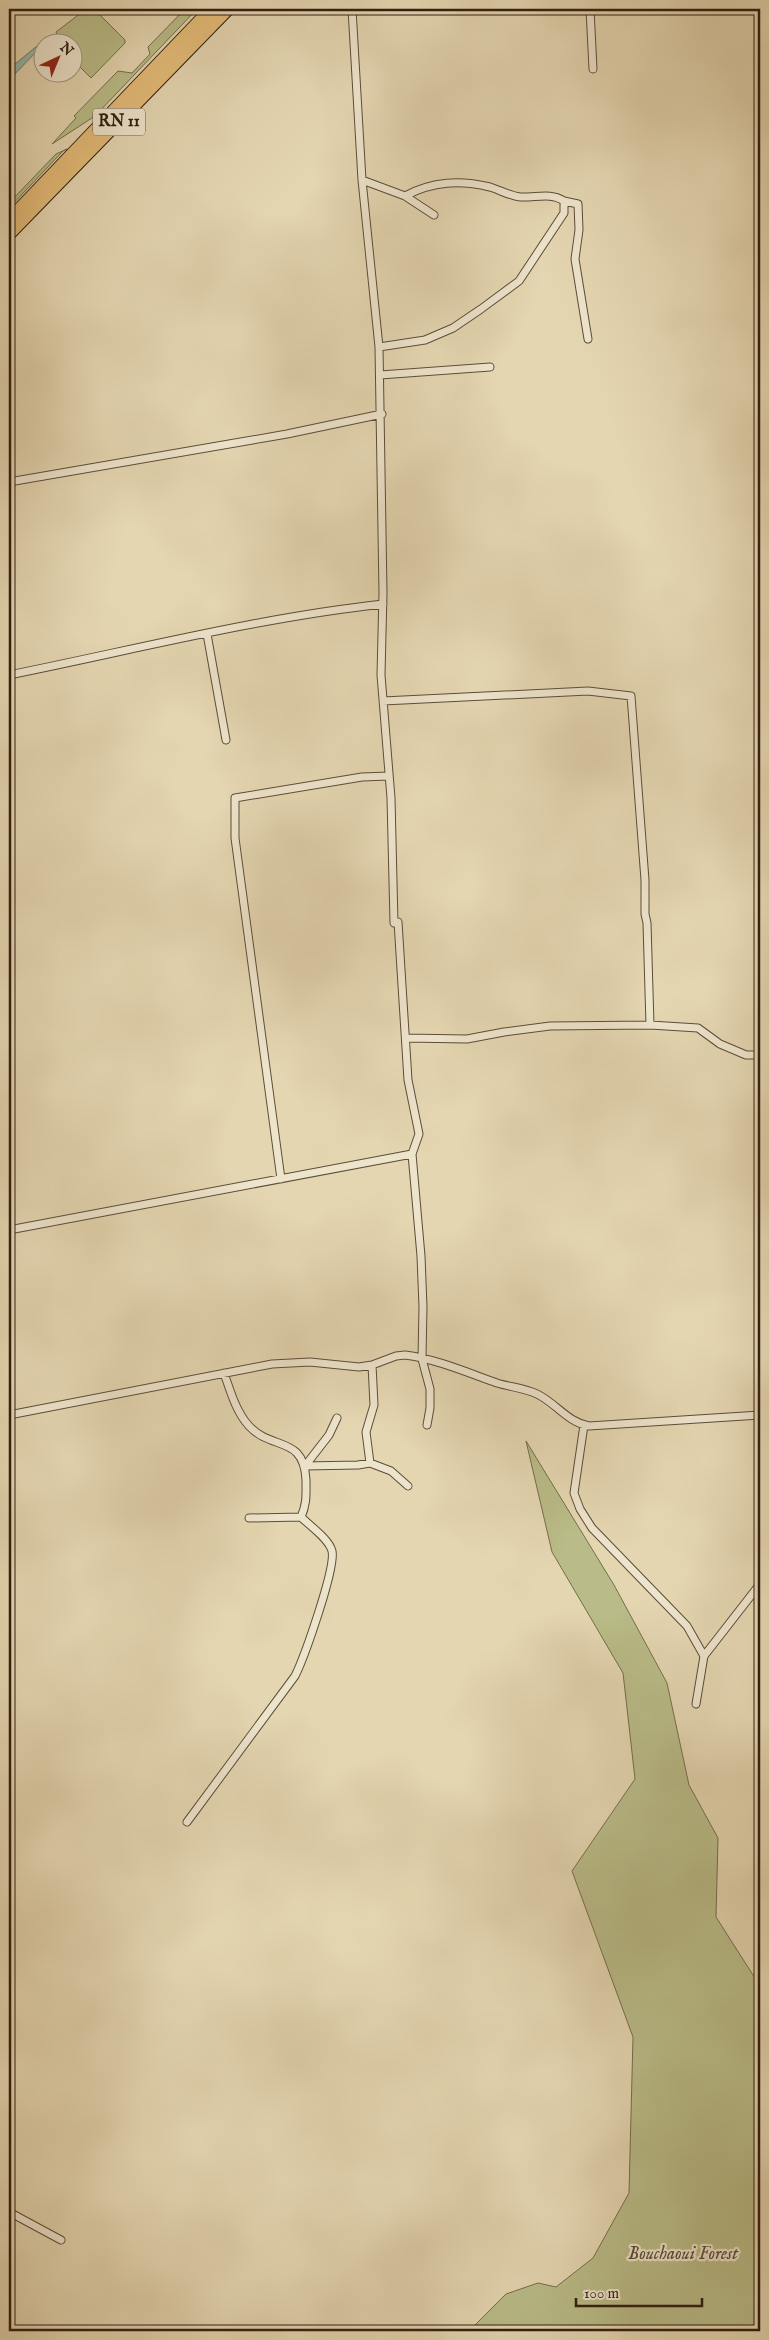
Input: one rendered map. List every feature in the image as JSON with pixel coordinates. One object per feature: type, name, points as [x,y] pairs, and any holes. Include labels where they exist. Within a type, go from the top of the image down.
[{"type":"highway","name":"RN 11","points":[[9,220],[210,9]]},
{"type":"highway","name":"RN 11","points":[[9,234],[228,9]]},
{"type":"street","points":[[352,9],[362,180],[379,347],[383,604],[381,675],[408,1080],[419,1134],[412,1154],[421,1256],[423,1307],[422,1359],[430,1389],[430,1408],[426,1425]]},
{"type":"street","points":[[590,9],[593,69]]},
{"type":"street","points":[[362,180],[405,196],[434,215]]},
{"type":"street","points":[[405,196],[420,188],[438,182],[468,183],[492,188],[518,197],[557,196],[564,201],[578,204],[579,230],[575,259],[588,339]]},
{"type":"street","points":[[379,347],[425,340],[453,328],[519,281],[564,213],[564,201]]},
{"type":"street","points":[[380,375],[490,367]]},
{"type":"street","points":[[9,482],[287,434],[381,414]]},
{"type":"street","points":[[9,675],[207,634],[347,608],[383,604]]},
{"type":"street","points":[[207,634],[226,740]]},
{"type":"street","points":[[384,701],[588,691],[631,696],[645,880],[650,1025]]},
{"type":"street","points":[[281,1179],[235,838],[235,798],[362,777],[389,776]]},
{"type":"street","points":[[406,1038],[466,1039],[550,1026],[650,1025],[698,1028],[720,1044],[746,1055],[760,1055]]},
{"type":"street","points":[[9,1230],[412,1154]]},
{"type":"street","points":[[9,1415],[290,1362],[330,1364],[347,1367],[372,1365],[396,1356],[422,1359],[538,1395],[554,1404],[570,1419],[584,1425],[594,1426],[760,1415]]},
{"type":"street","points":[[370,1463],[366,1432],[374,1404],[372,1365]]},
{"type":"street","points":[[224,1373],[232,1395],[249,1426],[301,1455],[305,1466],[306,1505],[301,1518]]},
{"type":"street","points":[[305,1466],[329,1435],[337,1418]]},
{"type":"street","points":[[584,1425],[574,1494],[580,1509],[592,1528],[686,1626],[704,1656]]},
{"type":"street","points":[[305,1466],[358,1466],[370,1463],[391,1471],[408,1486]]},
{"type":"street","points":[[187,1822],[288,1687],[303,1661],[327,1582],[333,1554],[330,1546],[301,1518],[249,1518]]},
{"type":"street","points":[[696,1704],[704,1656],[760,1584]]},
{"type":"street","points":[[9,2212],[61,2240]]},
{"type":"green space","points":[[86,9],[94,9],[125,40],[125,43],[91,78],[82,69],[82,32],[56,32]]},
{"type":"green space","points":[[185,9],[197,9],[95,116],[52,144],[76,118],[74,116],[118,71],[132,73],[150,54],[148,47]]},
{"type":"green space","points":[[67,149],[9,208],[9,203],[56,154]]},
{"type":"green space","name":"Bouchaoui Forest","points":[[526,1441],[614,1585],[667,1683],[689,1785],[718,1838],[716,1917],[760,1986],[760,2331],[612,2331],[594,2326],[592,2331],[469,2331],[506,2294],[538,2283],[556,2287],[593,2258],[629,2193],[633,2037],[572,1871],[635,1779],[623,1673],[552,1552]]},
{"type":"water","points":[[32,50],[32,56],[9,80],[9,69]]}]
